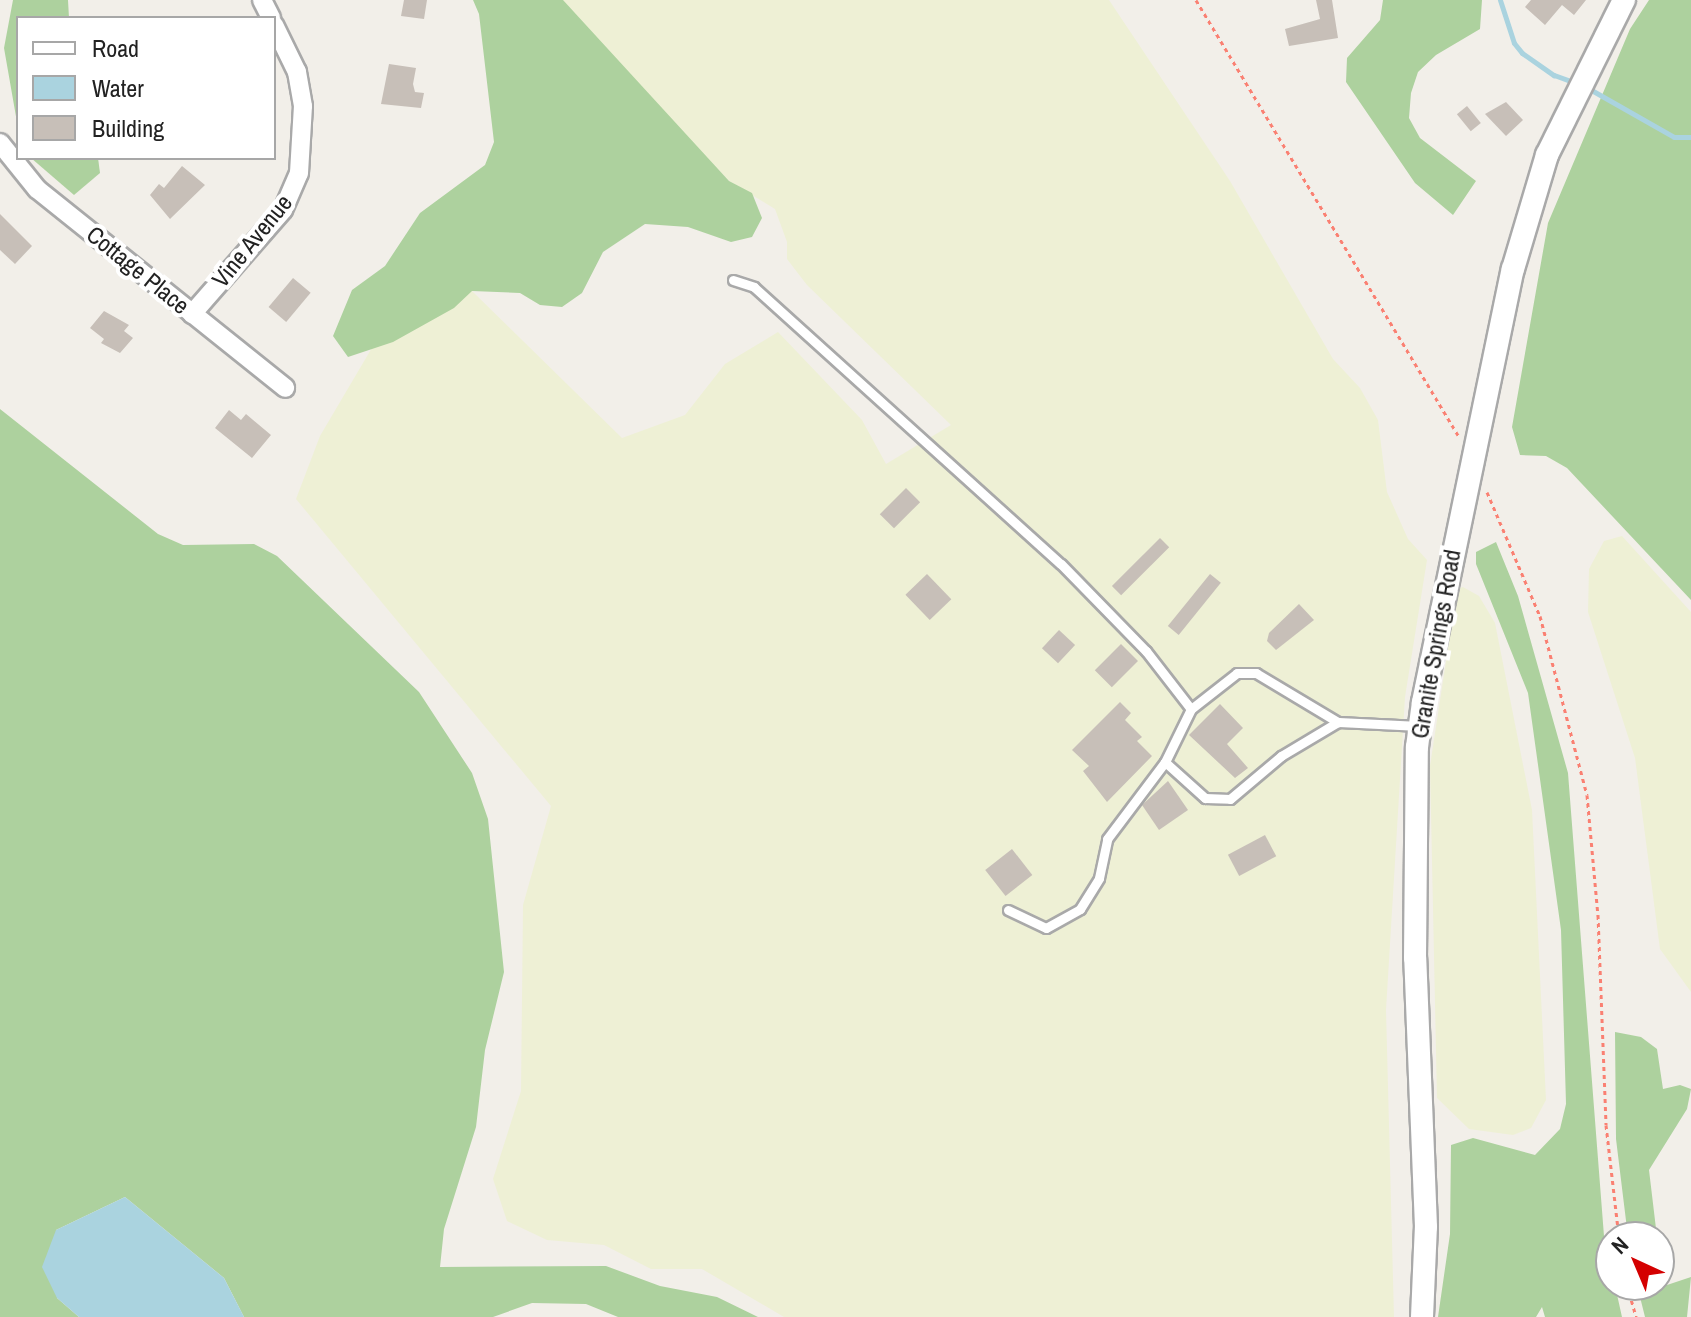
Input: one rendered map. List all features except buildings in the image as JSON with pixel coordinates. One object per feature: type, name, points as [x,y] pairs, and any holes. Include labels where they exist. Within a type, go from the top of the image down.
[{"type":"street","name":"Granite Springs Road","points":[[1422,1317],[1426,1227],[1415,958],[1420,726],[1471,460],[1513,269],[1547,155],[1584,73],[1624,0]]},
{"type":"street","name":"Vine Avenue","points":[[192,314],[283,210],[297,182],[303,106],[297,72],[276,29]]},
{"type":"street","name":"Cottage Place","points":[[0,143],[37,189],[285,388]]},
{"type":"lane","points":[[733,280],[754,287],[1071,573],[1146,651],[1191,709]]},
{"type":"lane","points":[[1008,910],[1046,928],[1080,909],[1099,878],[1107,839],[1165,762],[1191,709],[1220,683],[1245,670],[1338,722],[1420,726]]},
{"type":"lane","points":[[1165,762],[1205,798],[1230,799],[1281,756],[1338,722]]},
{"type":"path","points":[[1196,0],[1471,460]]},
{"type":"path","points":[[1484,487],[1540,616],[1587,795],[1598,915],[1606,1125],[1617,1221]]},
{"type":"green space","points":[[13,0],[68,0],[69,16],[16,16],[16,117],[4,48]]},
{"type":"green space","points":[[473,0],[563,0],[729,181],[752,193],[762,218],[752,237],[731,242],[688,227],[645,224],[603,252],[582,293],[562,307],[540,305],[520,293],[472,291],[454,308],[393,342],[348,357],[333,336],[352,290],[385,266],[420,213],[485,165],[494,142],[479,14]]},
{"type":"green space","points":[[556,0],[1109,0],[1230,181],[1333,359],[1360,388],[1378,420],[1387,492],[1408,539],[1427,560],[1405,697],[1386,1010],[1394,1317],[784,1317],[702,1269],[651,1269],[604,1245],[547,1240],[507,1221],[493,1179],[521,1091],[523,905],[551,806],[296,499],[320,436],[383,329],[472,291],[622,438],[685,415],[725,364],[778,332],[862,420],[886,464],[951,425],[807,285],[787,259],[787,242],[775,209],[729,181]]},
{"type":"green space","points":[[1383,0],[1482,0],[1480,29],[1436,55],[1418,72],[1411,93],[1409,118],[1420,138],[1476,181],[1453,215],[1415,183],[1346,82],[1347,58],[1380,20]]},
{"type":"green space","points":[[1649,0],[1691,0],[1691,600],[1567,468],[1546,456],[1520,455],[1512,427],[1548,223],[1630,29]]},
{"type":"green space","points":[[33,160],[98,160],[100,173],[74,195]]},
{"type":"green space","points":[[0,409],[158,534],[183,545],[254,544],[277,556],[419,692],[472,773],[488,819],[504,972],[485,1050],[476,1127],[444,1229],[440,1267],[606,1266],[660,1286],[717,1297],[758,1317],[618,1317],[586,1304],[532,1303],[493,1317],[244,1317],[224,1278],[125,1197],[56,1230],[57,1298],[79,1317],[0,1317]]},
{"type":"green space","points":[[1622,536],[1691,612],[1691,992],[1660,949],[1635,758],[1588,612],[1589,569],[1604,541]]},
{"type":"green space","points":[[1496,542],[1518,596],[1568,773],[1603,1221],[1595,1221],[1595,1301],[1618,1301],[1622,1317],[1545,1317],[1542,1307],[1536,1317],[1438,1317],[1450,1234],[1451,1145],[1473,1138],[1535,1155],[1560,1129],[1566,1104],[1561,930],[1528,693],[1476,564],[1476,552]]},
{"type":"green space","points":[[1463,587],[1479,596],[1495,623],[1532,810],[1546,1100],[1531,1128],[1513,1135],[1469,1129],[1437,1098],[1430,766],[1457,589]]},
{"type":"green space","points":[[1615,1032],[1641,1037],[1657,1049],[1663,1089],[1680,1085],[1691,1089],[1687,1109],[1649,1170],[1655,1221],[1626,1221],[1616,1139]]},
{"type":"green space","points":[[1691,1277],[1687,1317],[1645,1317],[1641,1301],[1675,1301],[1675,1282]]},
{"type":"water","points":[[125,1197],[224,1278],[244,1317],[79,1317],[57,1298],[42,1267],[56,1230]]},
{"type":"waterway","points":[[1500,0],[1514,43],[1522,53],[1554,75],[1576,83]]},
{"type":"waterway","points":[[1586,87],[1674,137],[1691,137]]}]
